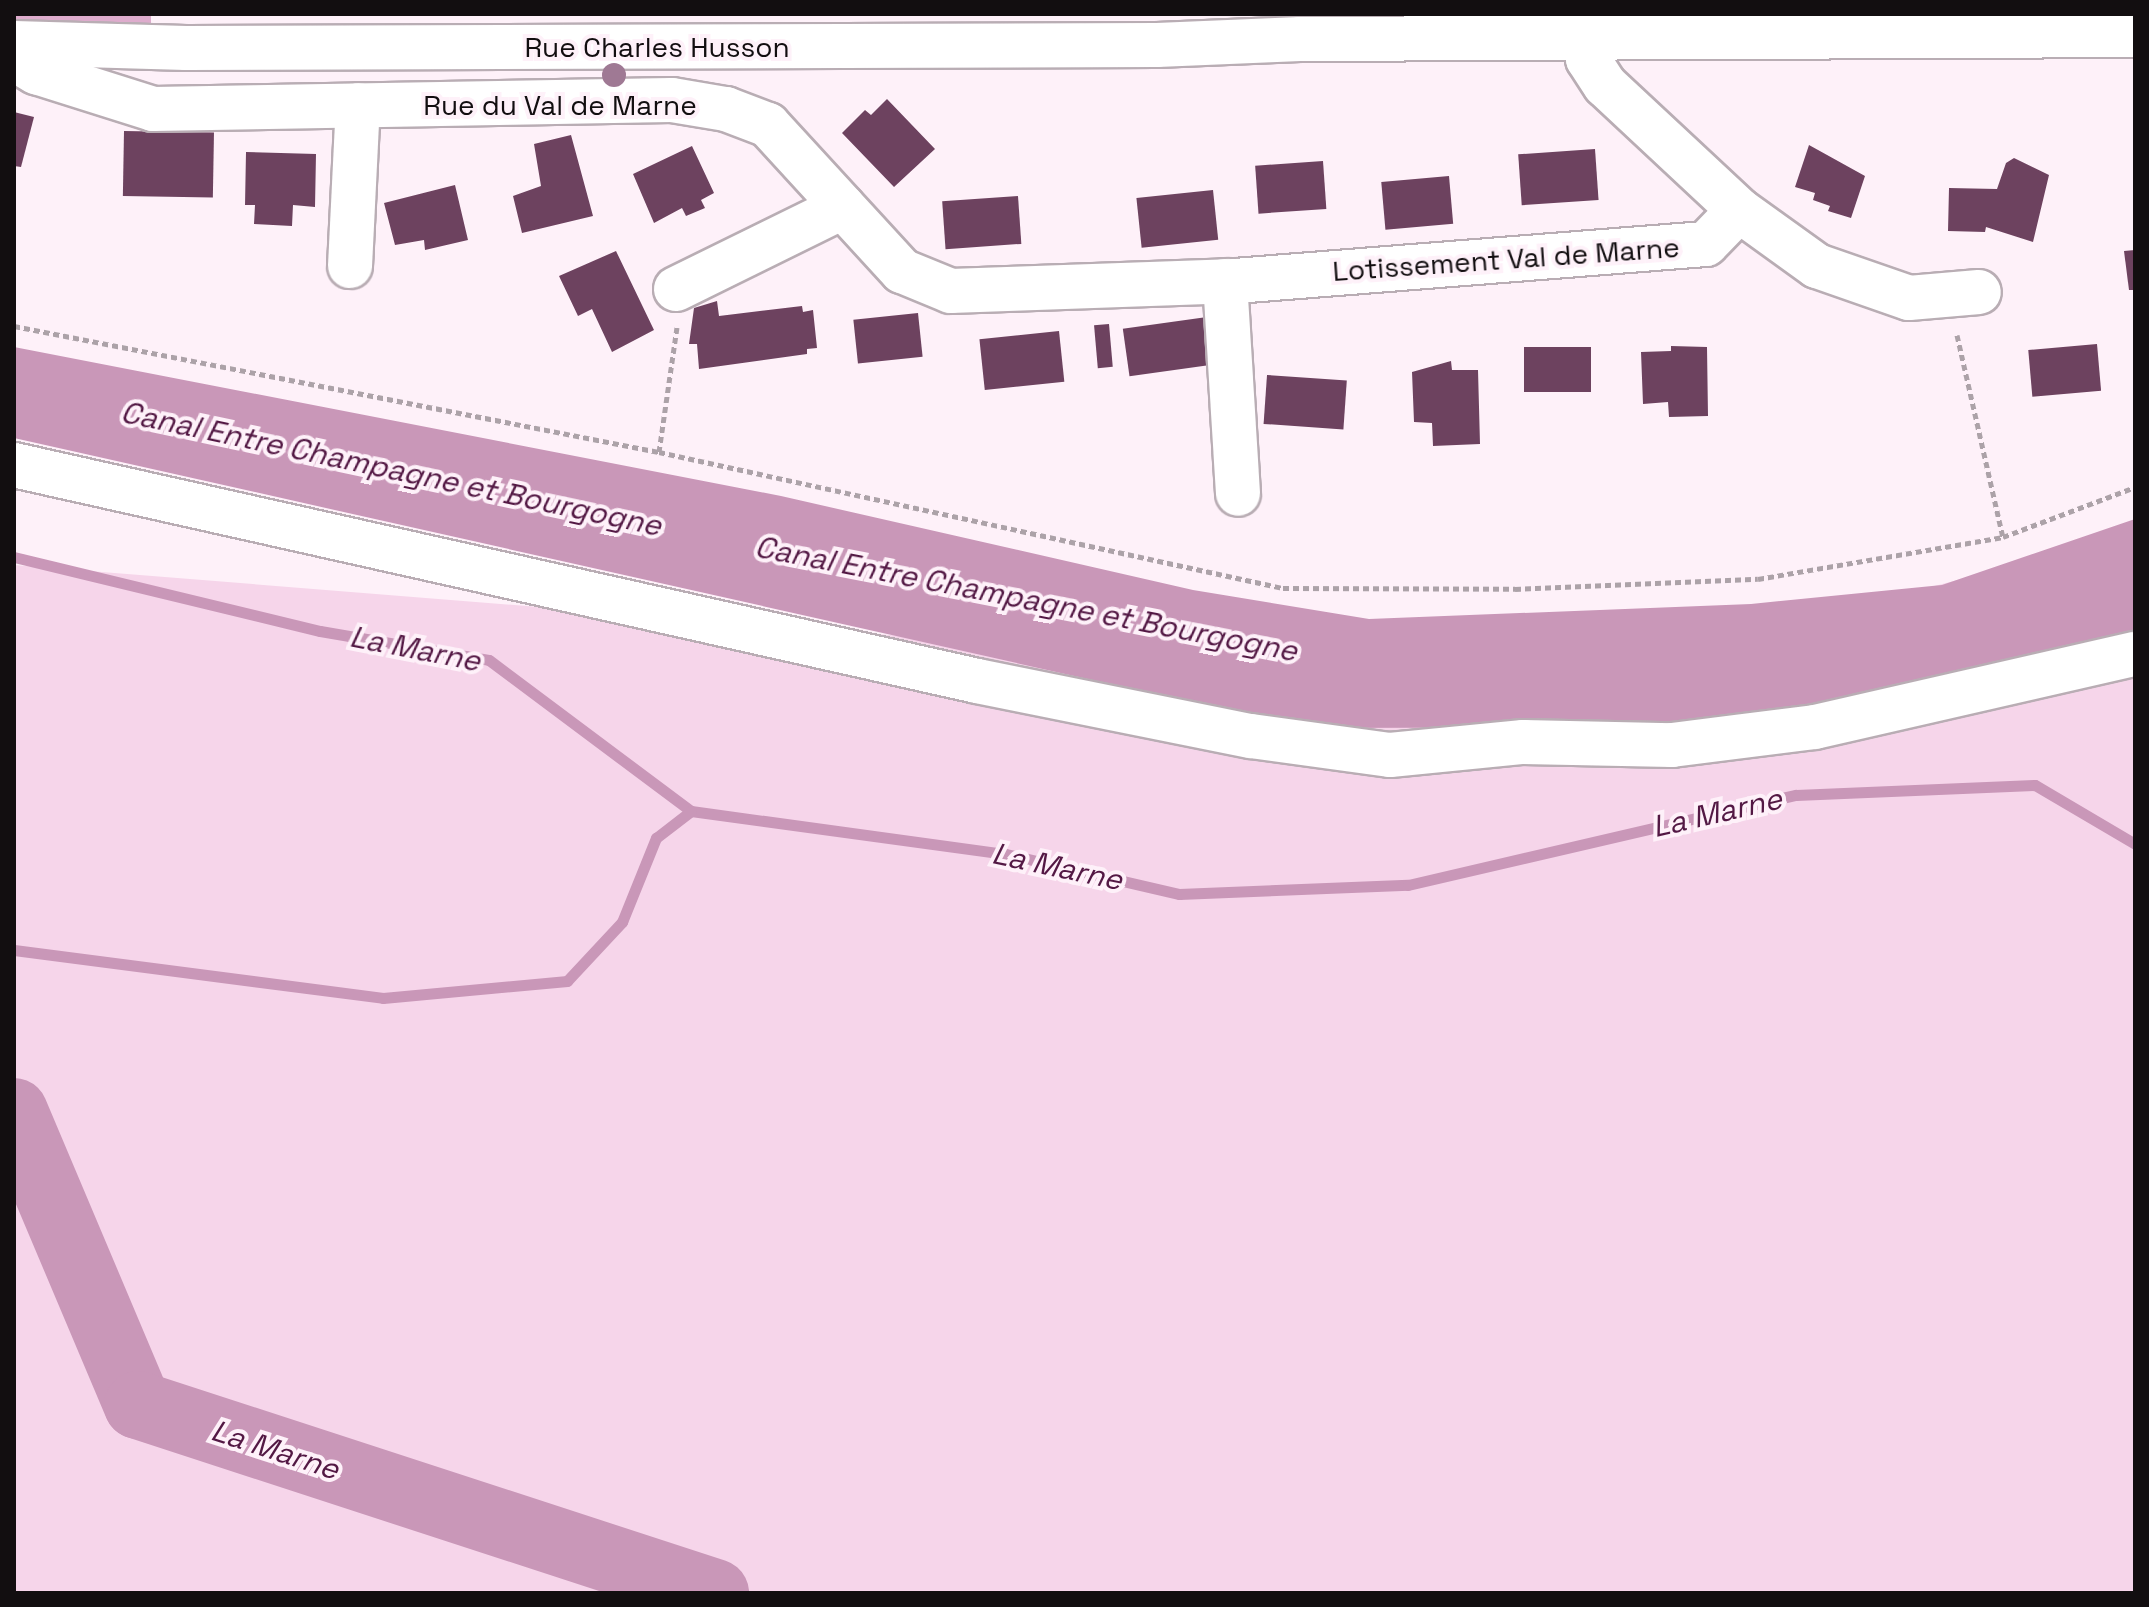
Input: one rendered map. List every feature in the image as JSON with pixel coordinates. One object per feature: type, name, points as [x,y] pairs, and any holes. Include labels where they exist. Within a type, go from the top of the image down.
[{"type":"street","name":"Rue Charles Husson","points":[[14,43],[796,30],[1157,45],[1300,39],[2135,35]]},
{"type":"street","points":[[1588,38],[1588,59],[1605,85],[1739,210],[1817,266],[1909,298],[1963,293]]},
{"type":"street","name":"Rue du Val de Marne","points":[[14,59],[36,72],[153,109],[672,100],[726,109],[768,125],[902,271],[951,291],[1230,281]]},
{"type":"street","points":[[350,266],[358,105]]},
{"type":"street","points":[[676,289],[843,207]]},
{"type":"street","name":"Lotissement Val de Marne","points":[[1230,281],[1706,244],[1739,210]]},
{"type":"street","points":[[1230,281],[1238,494]]},
{"type":"street","points":[[14,465],[977,681],[1251,736],[1390,755],[1523,742],[1672,745],[1815,727],[2135,654]]},
{"type":"path","points":[[659,452],[679,314],[676,289]]},
{"type":"path","points":[[1963,293],[2003,537]]},
{"type":"path","points":[[14,326],[659,452],[1283,588],[1515,589],[1758,579],[2003,537],[2135,487]]},
{"type":"shaded area","points":[[14,14],[151,14],[151,34],[14,34]]},
{"type":"shaded area","points":[[2135,534],[2135,1593],[14,1593],[14,565],[1301,668],[1768,629]]},
{"type":"water","name":"Canal Entre Champagne et Bourgogne","points":[[14,347],[781,496],[1193,590],[1369,619],[1751,604],[1942,585],[2135,519],[2135,634],[2032,668],[1698,727],[1306,728],[14,438]]},
{"type":"building","points":[[887,99],[935,149],[894,187],[842,133],[865,110],[871,115]]},
{"type":"building","points":[[14,112],[34,117],[21,167],[14,166]]},
{"type":"building","points":[[124,131],[214,133],[213,198],[123,196]]},
{"type":"building","points":[[571,135],[593,216],[522,233],[513,196],[541,186],[534,144]]},
{"type":"building","points":[[1809,145],[1865,176],[1851,218],[1828,211],[1830,206],[1813,200],[1815,193],[1795,187]]},
{"type":"building","points":[[692,146],[714,193],[701,200],[705,208],[686,216],[682,208],[654,223],[633,174]]},
{"type":"building","points":[[1595,149],[1599,200],[1522,205],[1518,154]]},
{"type":"building","points":[[246,152],[316,154],[315,207],[293,205],[292,226],[254,224],[255,205],[245,205]]},
{"type":"building","points":[[2014,158],[2049,175],[2033,242],[1986,227],[1985,232],[1948,231],[1949,188],[1997,189],[2006,163]]},
{"type":"building","points":[[1323,161],[1326,209],[1259,214],[1255,166]]},
{"type":"building","points":[[1449,176],[1453,224],[1385,230],[1381,182]]},
{"type":"building","points":[[455,185],[468,240],[425,250],[424,240],[395,245],[384,203]]},
{"type":"building","points":[[1213,190],[1218,240],[1142,248],[1136,198]]},
{"type":"building","points":[[1018,196],[1021,244],[946,249],[942,201]]},
{"type":"building","points":[[2135,250],[2135,290],[2129,290],[2124,251]]},
{"type":"building","points":[[616,251],[654,330],[612,352],[592,309],[578,316],[559,276]]},
{"type":"building","points":[[717,301],[719,316],[802,306],[803,312],[813,310],[817,348],[807,349],[807,354],[699,369],[697,344],[689,344],[694,308]]},
{"type":"building","points":[[918,313],[923,357],[858,364],[853,320]]},
{"type":"building","points":[[1207,317],[1214,365],[1130,376],[1123,329]]},
{"type":"building","points":[[1109,324],[1113,367],[1098,368],[1094,325]]},
{"type":"building","points":[[1059,331],[1064,382],[985,390],[979,339]]},
{"type":"building","points":[[2097,344],[2101,391],[2032,397],[2028,350]]},
{"type":"building","points":[[1671,346],[1707,347],[1708,416],[1669,417],[1668,402],[1643,404],[1641,352],[1671,351]]},
{"type":"building","points":[[1524,347],[1591,347],[1591,392],[1524,392]]},
{"type":"building","points":[[1451,361],[1452,370],[1478,370],[1480,444],[1433,446],[1432,423],[1414,422],[1412,372]]},
{"type":"building","points":[[1267,375],[1347,381],[1343,429],[1264,424]]},
{"type":"waterway","name":"La Marne","points":[[14,557],[320,631],[489,660],[691,811],[1006,854],[1179,894],[1408,885],[1796,795],[2035,785],[2135,844]]},
{"type":"waterway","points":[[14,950],[383,998],[567,981],[622,922],[656,838],[691,811]]},
{"type":"waterway","name":"La Marne","points":[[14,1112],[138,1405],[715,1593]]}]
